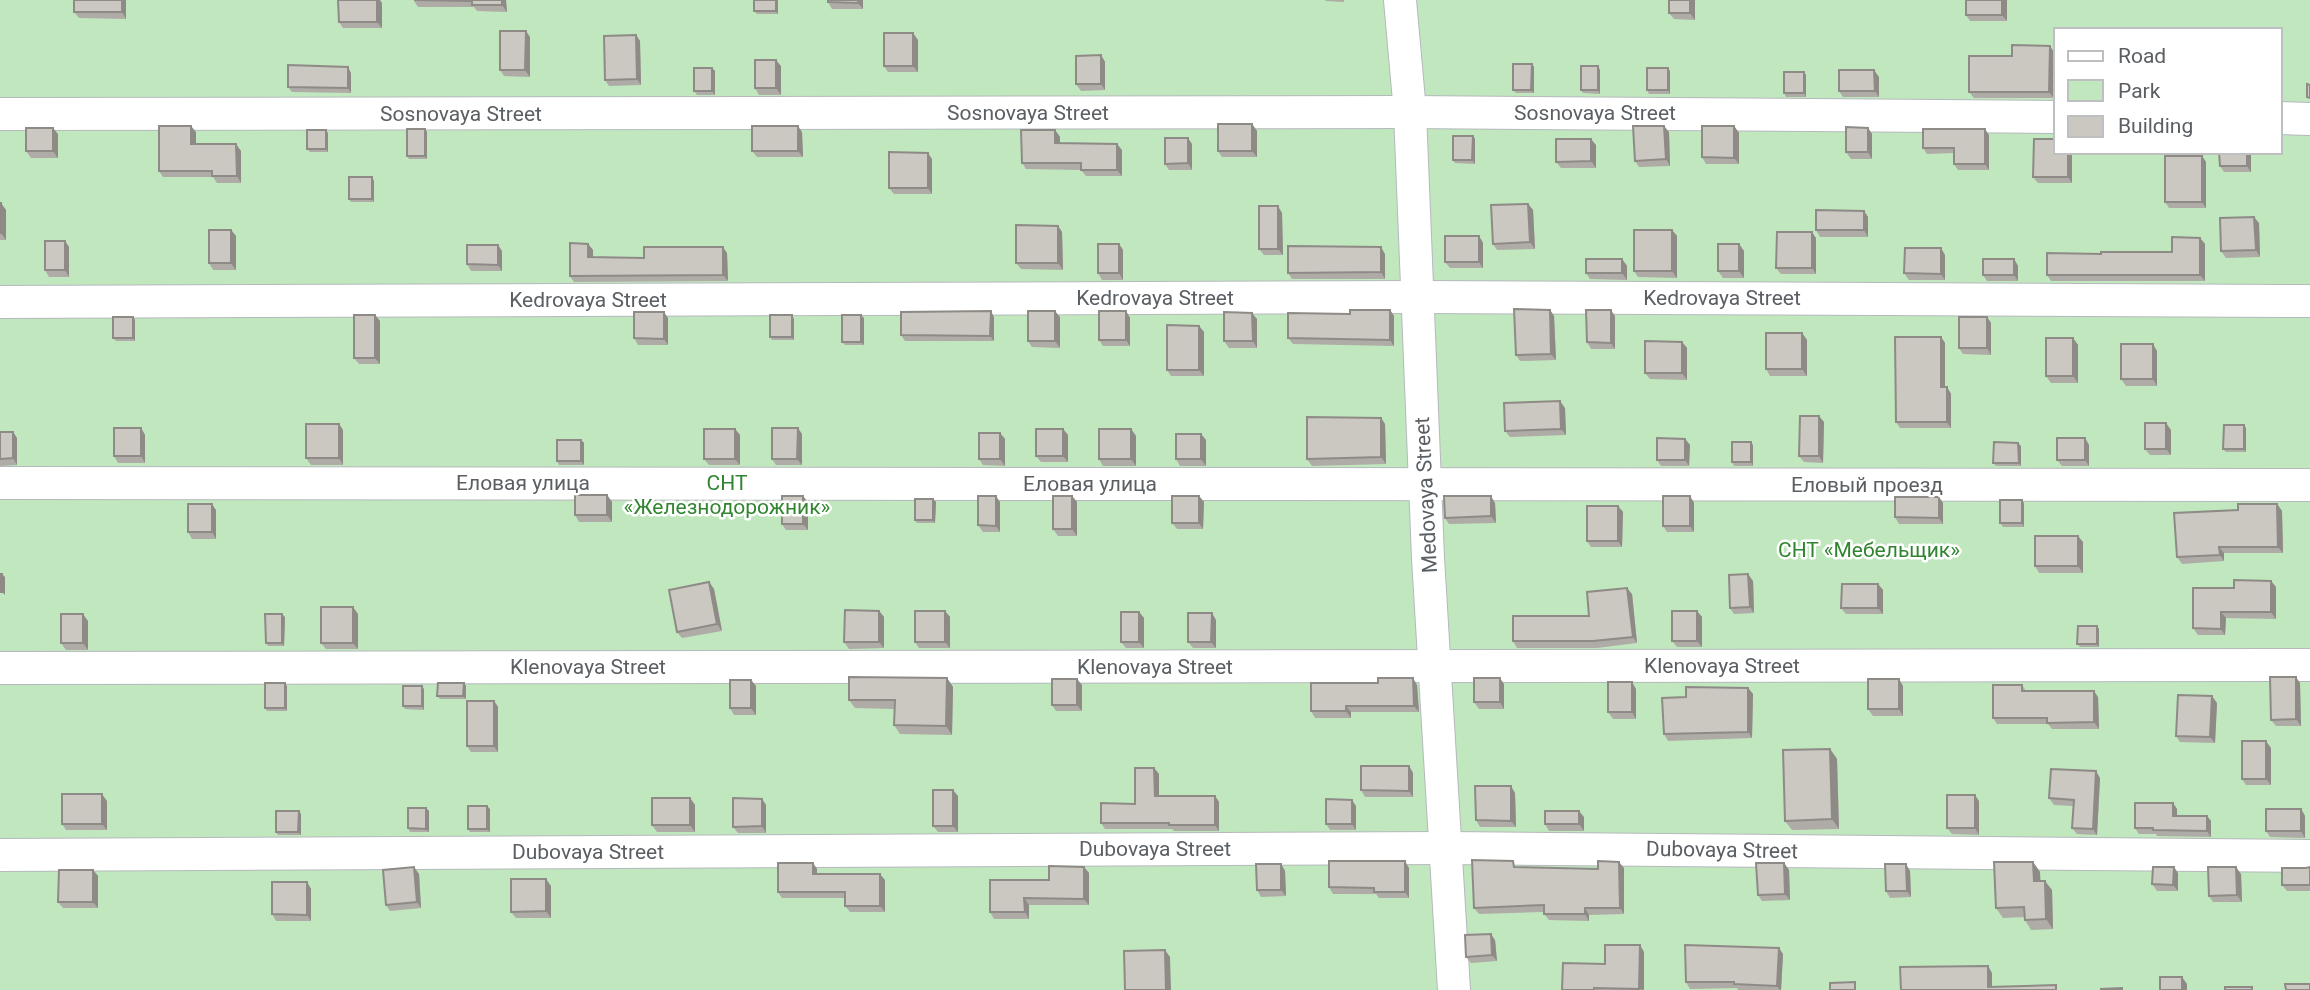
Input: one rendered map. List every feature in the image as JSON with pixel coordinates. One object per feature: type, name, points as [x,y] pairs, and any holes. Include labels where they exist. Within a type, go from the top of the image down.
[{"type":"street","name":"Medovaya Street","points":[[1400,0],[1410,112],[1424,484],[1454,990]]},
{"type":"street","name":"Sosnovaya Street","points":[[0,114],[1410,112],[2054,117]]},
{"type":"street","points":[[2282,118],[2310,118]]},
{"type":"street","name":"Kedrovaya Street","points":[[0,302],[1418,297],[2310,301]]},
{"type":"street","name":"Еловая улица","points":[[0,483],[1424,484]]},
{"type":"street","name":"Еловый проезд","points":[[1424,484],[2310,485]]},
{"type":"street","name":"Klenovaya Street","points":[[0,668],[2310,665]]},
{"type":"street","name":"Dubovaya Street","points":[[0,855],[1447,848],[2310,856]]},
{"type":"green space","name":"СНТ «Железнодорожник»","points":[[0,0],[2310,0],[2310,990],[0,990]]},
{"type":"building","points":[[74,0],[122,0],[122,12],[74,12]]},
{"type":"building","points":[[338,0],[377,0],[377,22],[339,22]]},
{"type":"building","points":[[414,0],[502,0],[502,5],[472,5],[472,1]]},
{"type":"building","points":[[754,0],[776,0],[776,11],[754,11]]},
{"type":"building","points":[[858,0],[858,3],[828,2]]},
{"type":"building","points":[[1669,0],[1690,0],[1690,13],[1669,13]]},
{"type":"building","points":[[1966,0],[2002,0],[2002,15],[1966,15]]},
{"type":"building","points":[[500,31],[526,31],[525,70],[500,70]]},
{"type":"building","points":[[884,33],[913,33],[913,66],[884,66]]},
{"type":"building","points":[[636,35],[637,79],[605,80],[604,36]]},
{"type":"building","points":[[2012,45],[2050,46],[2049,92],[1969,92],[1969,56],[2012,56]]},
{"type":"building","points":[[1101,55],[1101,84],[1076,84],[1076,56]]},
{"type":"building","points":[[755,60],[776,60],[776,88],[755,88]]},
{"type":"building","points":[[1513,64],[1532,64],[1531,90],[1513,90]]},
{"type":"building","points":[[288,65],[348,67],[348,88],[288,87]]},
{"type":"building","points":[[1581,66],[1598,66],[1598,90],[1581,90]]},
{"type":"building","points":[[694,68],[712,68],[712,91],[694,91]]},
{"type":"building","points":[[1647,68],[1668,68],[1668,90],[1647,90]]},
{"type":"building","points":[[1839,70],[1874,70],[1875,91],[1839,91]]},
{"type":"building","points":[[1784,72],[1804,72],[1804,93],[1784,93]]},
{"type":"building","points":[[2307,84],[2310,85],[2310,98],[2307,97]]},
{"type":"building","points":[[1218,124],[1252,124],[1252,151],[1218,151]]},
{"type":"building","points":[[159,126],[191,126],[191,144],[236,144],[237,176],[212,176],[212,171],[159,171]]},
{"type":"building","points":[[752,126],[798,126],[798,151],[752,151]]},
{"type":"building","points":[[1633,126],[1664,126],[1666,159],[1635,161]]},
{"type":"building","points":[[1702,126],[1734,126],[1734,158],[1702,157]]},
{"type":"building","points":[[1846,127],[1868,128],[1868,152],[1846,152]]},
{"type":"building","points":[[26,128],[53,128],[53,151],[26,151]]},
{"type":"building","points":[[407,129],[425,129],[425,156],[407,156]]},
{"type":"building","points":[[1923,129],[1985,129],[1985,164],[1954,164],[1954,148],[1923,148]]},
{"type":"building","points":[[307,130],[326,130],[326,149],[307,149]]},
{"type":"building","points":[[1021,130],[1055,130],[1055,143],[1117,144],[1117,170],[1081,170],[1081,163],[1022,163]]},
{"type":"building","points":[[1453,136],[1473,136],[1472,160],[1453,160]]},
{"type":"building","points":[[1165,138],[1188,138],[1188,163],[1165,164]]},
{"type":"building","points":[[1556,139],[1591,139],[1591,161],[1556,162]]},
{"type":"building","points":[[2034,139],[2054,139],[2054,154],[2068,154],[2068,177],[2033,177]]},
{"type":"building","points":[[889,152],[928,153],[928,188],[889,188]]},
{"type":"building","points":[[2219,154],[2247,154],[2247,166],[2220,166]]},
{"type":"building","points":[[2165,156],[2202,156],[2202,202],[2165,202]]},
{"type":"building","points":[[349,177],[372,177],[372,199],[349,199]]},
{"type":"building","points":[[1528,204],[1530,242],[1493,244],[1491,205]]},
{"type":"building","points":[[1259,206],[1278,206],[1278,249],[1259,249]]},
{"type":"building","points":[[1816,210],[1864,211],[1864,230],[1816,230]]},
{"type":"building","points":[[2254,217],[2256,250],[2221,251],[2220,218]]},
{"type":"building","points":[[1016,225],[1058,226],[1058,263],[1016,263]]},
{"type":"building","points":[[209,230],[231,230],[231,263],[209,263]]},
{"type":"building","points":[[1634,230],[1672,230],[1672,271],[1634,271]]},
{"type":"building","points":[[1777,232],[1812,232],[1812,268],[1776,268]]},
{"type":"building","points":[[1445,236],[1479,236],[1479,262],[1445,262]]},
{"type":"building","points":[[2172,237],[2200,238],[2200,275],[2047,275],[2047,253],[2172,252]]},
{"type":"building","points":[[45,241],[65,241],[65,270],[45,270]]},
{"type":"building","points":[[570,243],[588,244],[588,257],[644,258],[644,247],[723,247],[723,275],[570,276]]},
{"type":"building","points":[[1098,244],[1119,244],[1119,273],[1098,273]]},
{"type":"building","points":[[1718,244],[1739,244],[1739,271],[1718,271]]},
{"type":"building","points":[[467,245],[498,245],[498,265],[467,264]]},
{"type":"building","points":[[1288,246],[1381,247],[1381,272],[1288,273]]},
{"type":"building","points":[[1905,248],[1941,248],[1941,274],[1904,273]]},
{"type":"building","points":[[1586,259],[1622,259],[1622,273],[1586,273]]},
{"type":"building","points":[[1983,259],[2014,259],[2014,275],[1983,275]]},
{"type":"building","points":[[1514,309],[1550,310],[1551,354],[1516,355]]},
{"type":"building","points":[[1350,310],[1390,310],[1390,340],[1288,338],[1288,313],[1350,314]]},
{"type":"building","points":[[1586,310],[1611,310],[1611,343],[1587,342]]},
{"type":"building","points":[[991,311],[990,336],[901,335],[901,312]]},
{"type":"building","points":[[1028,311],[1055,311],[1055,341],[1028,341]]},
{"type":"building","points":[[1099,311],[1126,311],[1126,340],[1099,340]]},
{"type":"building","points":[[634,312],[664,312],[664,339],[634,338]]},
{"type":"building","points":[[1224,312],[1252,313],[1253,341],[1224,341]]},
{"type":"building","points":[[354,315],[375,315],[375,358],[354,358]]},
{"type":"building","points":[[770,315],[792,315],[792,337],[770,337]]},
{"type":"building","points":[[842,315],[861,315],[861,342],[842,342]]},
{"type":"building","points":[[113,317],[133,317],[133,338],[113,338]]},
{"type":"building","points":[[1959,317],[1987,317],[1987,348],[1959,348]]},
{"type":"building","points":[[1167,325],[1199,326],[1199,370],[1167,370]]},
{"type":"building","points":[[1766,333],[1802,333],[1802,369],[1766,369]]},
{"type":"building","points":[[1895,337],[1941,337],[1941,387],[1947,387],[1947,422],[1896,422]]},
{"type":"building","points":[[2046,338],[2073,338],[2073,376],[2046,376]]},
{"type":"building","points":[[1645,341],[1682,342],[1682,373],[1645,373]]},
{"type":"building","points":[[2121,344],[2153,344],[2153,379],[2121,379]]},
{"type":"building","points":[[1560,401],[1561,429],[1505,431],[1504,403]]},
{"type":"building","points":[[1800,416],[1819,416],[1819,456],[1799,456]]},
{"type":"building","points":[[1307,417],[1381,418],[1381,457],[1307,459]]},
{"type":"building","points":[[2145,423],[2166,423],[2166,449],[2145,449]]},
{"type":"building","points":[[306,424],[339,424],[339,458],[306,458]]},
{"type":"building","points":[[2224,425],[2244,425],[2244,449],[2223,449]]},
{"type":"building","points":[[114,428],[141,428],[141,456],[114,456]]},
{"type":"building","points":[[772,428],[798,428],[797,459],[772,459]]},
{"type":"building","points":[[704,429],[735,429],[735,459],[704,459]]},
{"type":"building","points":[[1036,429],[1063,429],[1063,456],[1036,456]]},
{"type":"building","points":[[1099,429],[1131,429],[1131,459],[1099,459]]},
{"type":"building","points":[[0,432],[13,432],[13,458],[0,459]]},
{"type":"building","points":[[979,433],[1000,433],[1000,459],[979,459]]},
{"type":"building","points":[[1176,434],[1201,434],[1201,459],[1176,459]]},
{"type":"building","points":[[1657,438],[1685,439],[1685,460],[1657,460]]},
{"type":"building","points":[[2057,438],[2085,438],[2085,460],[2057,460]]},
{"type":"building","points":[[557,440],[581,440],[581,461],[557,461]]},
{"type":"building","points":[[1732,442],[1751,442],[1751,462],[1732,462]]},
{"type":"building","points":[[1994,442],[2018,443],[2019,463],[1993,463]]},
{"type":"building","points":[[575,495],[607,495],[607,515],[575,515]]},
{"type":"building","points":[[782,496],[803,496],[803,524],[782,524]]},
{"type":"building","points":[[978,496],[996,496],[996,526],[978,525]]},
{"type":"building","points":[[1053,496],[1072,496],[1072,529],[1053,529]]},
{"type":"building","points":[[1172,496],[1199,496],[1199,523],[1172,523]]},
{"type":"building","points":[[1444,496],[1491,496],[1491,516],[1445,518]]},
{"type":"building","points":[[1663,496],[1690,496],[1690,526],[1663,526]]},
{"type":"building","points":[[1895,497],[1939,497],[1939,518],[1895,517]]},
{"type":"building","points":[[915,499],[933,499],[933,520],[915,520]]},
{"type":"building","points":[[2000,500],[2022,500],[2022,523],[2000,523]]},
{"type":"building","points":[[188,504],[212,504],[212,532],[188,532]]},
{"type":"building","points":[[2238,504],[2277,504],[2278,547],[2219,547],[2220,555],[2177,557],[2174,513],[2238,510]]},
{"type":"building","points":[[1587,506],[1618,506],[1618,541],[1587,541]]},
{"type":"building","points":[[2035,536],[2078,536],[2078,566],[2035,566]]},
{"type":"building","points":[[2,574],[2,592],[0,592]]},
{"type":"building","points":[[1748,574],[1750,607],[1730,608],[1729,575]]},
{"type":"building","points":[[2234,580],[2271,581],[2271,612],[2221,612],[2221,629],[2193,628],[2193,588],[2234,588]]},
{"type":"building","points":[[709,582],[717,624],[677,632],[669,590]]},
{"type":"building","points":[[1842,584],[1878,584],[1878,608],[1841,608]]},
{"type":"building","points":[[1627,588],[1633,637],[1593,641],[1513,641],[1513,616],[1589,616],[1587,592]]},
{"type":"building","points":[[321,607],[353,607],[353,643],[321,643]]},
{"type":"building","points":[[845,610],[879,611],[879,642],[844,642]]},
{"type":"building","points":[[915,611],[945,611],[945,642],[915,642]]},
{"type":"building","points":[[1672,611],[1697,611],[1697,641],[1672,641]]},
{"type":"building","points":[[1121,612],[1139,612],[1139,642],[1121,642]]},
{"type":"building","points":[[1188,613],[1212,613],[1211,642],[1188,642]]},
{"type":"building","points":[[61,614],[83,614],[83,643],[61,643]]},
{"type":"building","points":[[265,614],[282,614],[282,643],[266,643]]},
{"type":"building","points":[[2078,626],[2097,626],[2097,644],[2077,644]]},
{"type":"building","points":[[849,677],[947,678],[946,726],[894,725],[895,700],[849,700]]},
{"type":"building","points":[[2270,677],[2296,677],[2296,719],[2271,720]]},
{"type":"building","points":[[1378,678],[1413,678],[1414,706],[1346,706],[1346,711],[1311,711],[1311,683],[1378,683]]},
{"type":"building","points":[[1474,678],[1500,678],[1500,702],[1474,702]]},
{"type":"building","points":[[1052,679],[1077,679],[1077,705],[1052,705]]},
{"type":"building","points":[[1868,679],[1899,679],[1899,709],[1868,709]]},
{"type":"building","points":[[730,680],[751,680],[751,708],[730,708]]},
{"type":"building","points":[[1608,682],[1632,682],[1632,712],[1608,712]]},
{"type":"building","points":[[265,683],[285,683],[285,708],[265,708]]},
{"type":"building","points":[[438,683],[464,683],[463,696],[437,696]]},
{"type":"building","points":[[1993,685],[2022,685],[2022,691],[2094,691],[2094,722],[2047,723],[2047,718],[1993,718]]},
{"type":"building","points":[[403,686],[422,686],[422,706],[403,706]]},
{"type":"building","points":[[1686,687],[1748,688],[1748,732],[1664,734],[1662,698],[1686,697]]},
{"type":"building","points":[[2178,695],[2212,696],[2210,737],[2176,736]]},
{"type":"building","points":[[467,701],[494,701],[494,746],[467,746]]},
{"type":"building","points":[[2242,741],[2266,741],[2266,779],[2242,779]]},
{"type":"building","points":[[1830,749],[1832,819],[1785,821],[1783,750]]},
{"type":"building","points":[[1361,766],[1409,766],[1409,791],[1361,790]]},
{"type":"building","points":[[1135,768],[1154,768],[1155,796],[1215,796],[1215,825],[1101,823],[1101,803],[1135,804]]},
{"type":"building","points":[[2051,769],[2096,771],[2093,829],[2072,828],[2074,800],[2049,798]]},
{"type":"building","points":[[1475,786],[1511,786],[1511,821],[1476,820]]},
{"type":"building","points":[[933,790],[953,790],[953,826],[933,826]]},
{"type":"building","points":[[62,794],[102,794],[102,824],[62,824]]},
{"type":"building","points":[[1947,795],[1975,795],[1975,828],[1947,828]]},
{"type":"building","points":[[652,798],[690,798],[690,825],[652,825]]},
{"type":"building","points":[[733,798],[762,799],[762,826],[733,827]]},
{"type":"building","points":[[1326,799],[1352,800],[1352,824],[1326,824]]},
{"type":"building","points":[[2135,803],[2173,803],[2173,816],[2207,816],[2207,831],[2135,828]]},
{"type":"building","points":[[468,806],[487,806],[487,829],[468,829]]},
{"type":"building","points":[[408,808],[426,808],[426,829],[408,828]]},
{"type":"building","points":[[2266,809],[2301,809],[2301,831],[2266,831]]},
{"type":"building","points":[[276,811],[299,811],[298,832],[276,832]]},
{"type":"building","points":[[1545,811],[1579,811],[1579,824],[1545,824]]},
{"type":"building","points":[[1472,860],[1513,861],[1514,867],[1598,869],[1598,861],[1619,862],[1620,908],[1585,908],[1585,914],[1544,914],[1544,905],[1474,908]]},
{"type":"building","points":[[1329,861],[1405,861],[1405,892],[1329,887]]},
{"type":"building","points":[[1994,862],[2033,862],[2034,881],[2045,881],[2046,919],[2025,920],[2024,907],[1996,908]]},
{"type":"building","points":[[778,863],[813,863],[813,874],[880,874],[880,906],[845,906],[845,892],[778,892]]},
{"type":"building","points":[[1756,863],[1784,863],[1785,894],[1758,895]]},
{"type":"building","points":[[1256,864],[1281,864],[1281,890],[1257,890]]},
{"type":"building","points":[[1885,864],[1906,864],[1907,891],[1886,891]]},
{"type":"building","points":[[1049,866],[1084,867],[1084,899],[1024,898],[1025,912],[990,912],[990,880],[1049,880]]},
{"type":"building","points":[[414,867],[417,902],[386,905],[383,870]]},
{"type":"building","points":[[2153,867],[2174,867],[2173,885],[2152,884]]},
{"type":"building","points":[[2208,867],[2236,867],[2237,895],[2209,896]]},
{"type":"building","points":[[2310,867],[2310,885],[2282,885],[2282,868]]},
{"type":"building","points":[[59,870],[93,870],[93,902],[58,902]]},
{"type":"building","points":[[511,879],[546,879],[546,911],[511,912]]},
{"type":"building","points":[[272,882],[307,882],[307,915],[272,914]]},
{"type":"building","points":[[1491,934],[1492,955],[1466,957],[1465,935]]},
{"type":"building","points":[[1605,945],[1640,945],[1639,989],[1562,990],[1563,963],[1605,964]]},
{"type":"building","points":[[1685,945],[1779,948],[1777,986],[1734,982],[1686,982]]},
{"type":"building","points":[[1165,950],[1166,990],[1125,990],[1124,951]]},
{"type":"building","points":[[1988,966],[1988,987],[2056,985],[2056,990],[1901,990],[1900,967]]},
{"type":"building","points":[[2160,977],[2182,977],[2182,990],[2160,990]]},
{"type":"building","points":[[1855,982],[1855,990],[1830,990],[1830,983]]},
{"type":"building","points":[[2285,984],[2310,984],[2310,990],[2286,990]]},
{"type":"building","points":[[2225,987],[2252,987],[2252,990],[2225,990]]},
{"type":"building","points":[[2101,989],[2122,990],[2101,990]]},
{"type":"park label","name":"СНТ «Мебельщик»","points":[[1869,550]]}]
